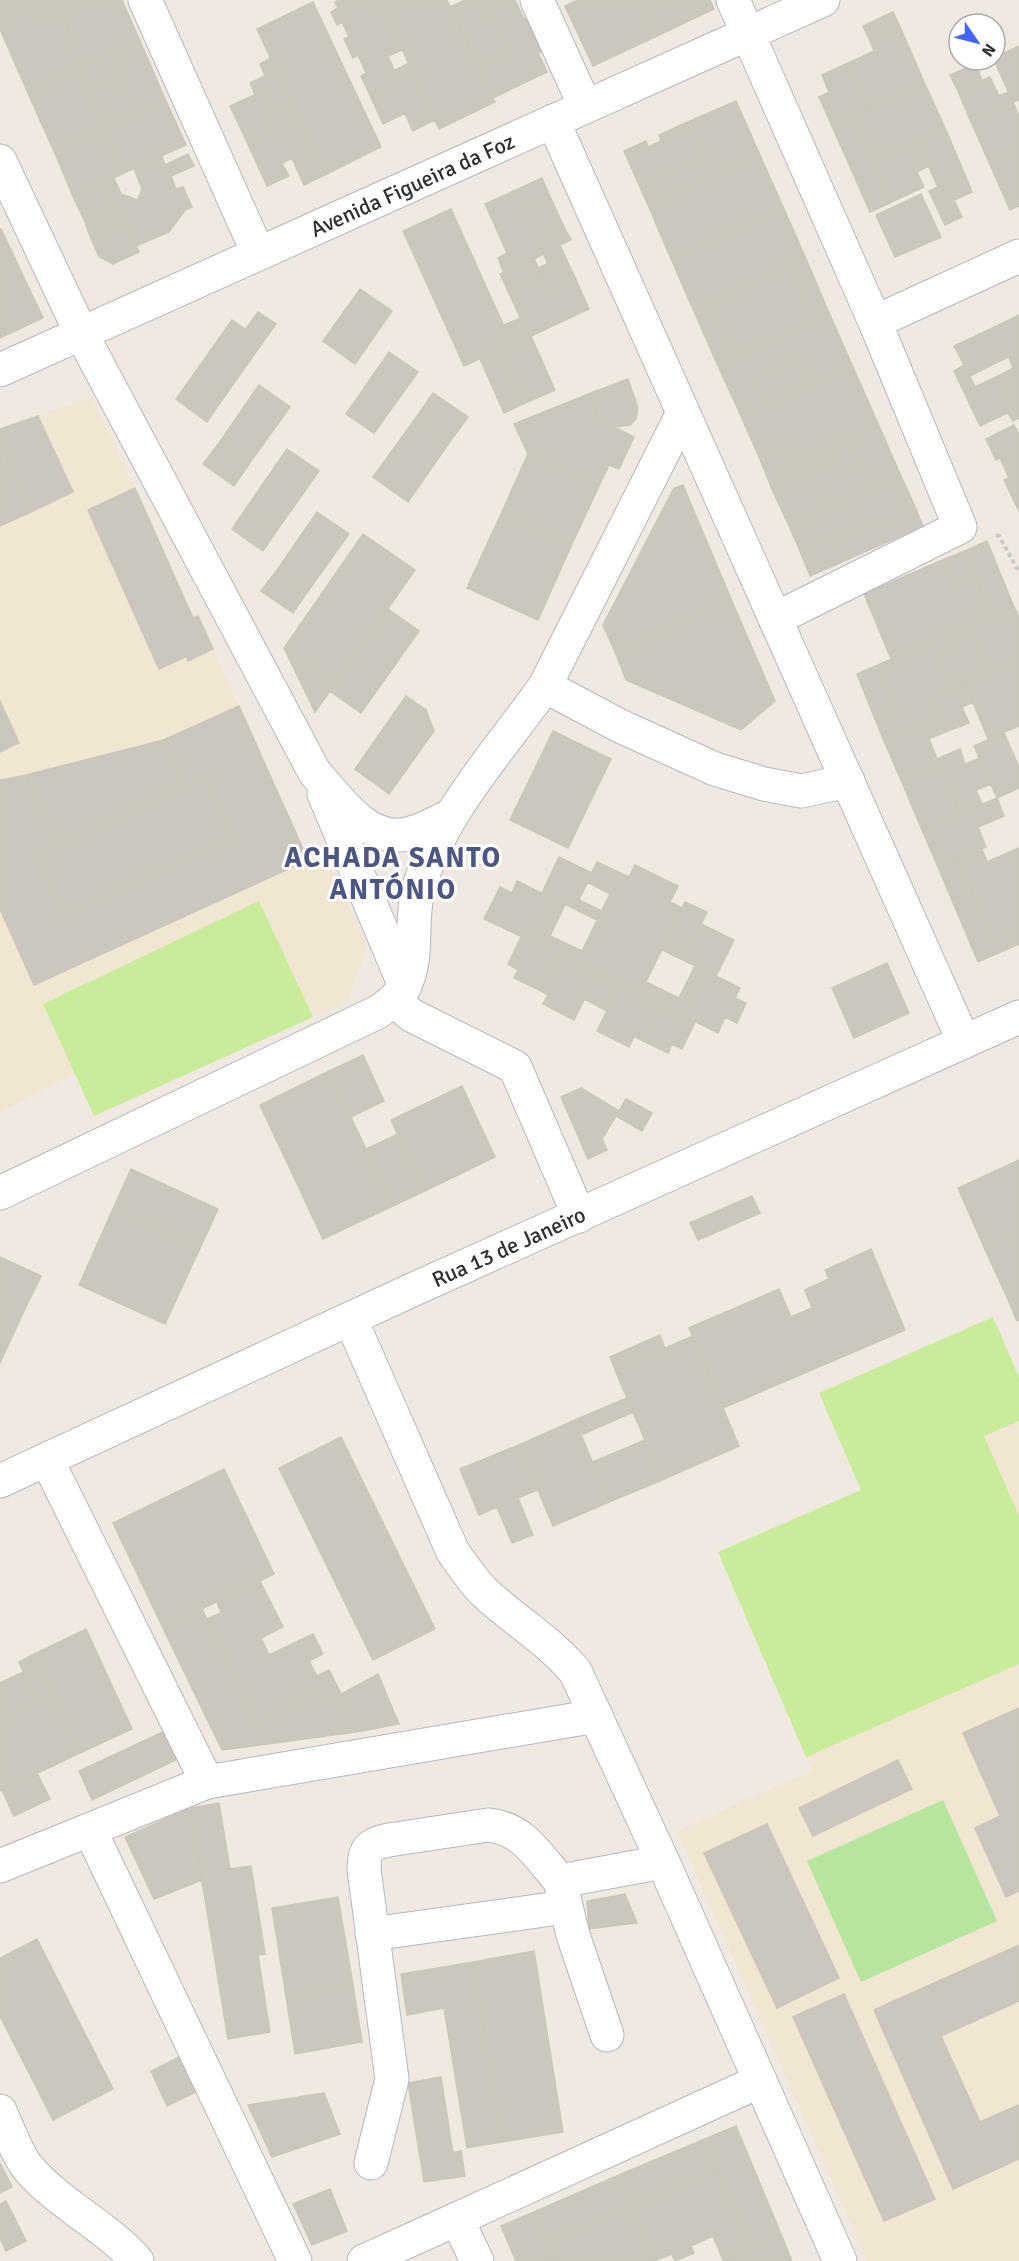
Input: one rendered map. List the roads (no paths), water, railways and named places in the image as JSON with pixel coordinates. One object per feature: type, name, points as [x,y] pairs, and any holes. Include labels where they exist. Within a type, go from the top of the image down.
[{"type":"street","points":[[537,0],[585,106]]},
{"type":"street","points":[[733,0],[875,322],[960,527],[775,619]]},
{"type":"street","name":"Avenida Figueira da Foz","points":[[0,370],[823,0]]},
{"type":"street","points":[[150,2],[258,253]]},
{"type":"street","points":[[553,121],[963,1042]]},
{"type":"street","points":[[0,161],[9,205],[81,333],[315,773],[399,993],[411,1015],[515,1067],[579,1216]]},
{"type":"street","points":[[875,322],[1019,256]]},
{"type":"street","points":[[0,1193],[378,1012],[399,993],[411,964],[414,914],[419,888],[450,816],[545,686],[683,413]]},
{"type":"street","points":[[545,686],[620,726],[715,769],[764,784],[801,791],[848,782]]},
{"type":"street","points":[[315,773],[351,813],[368,828],[388,835],[407,835],[450,816]]},
{"type":"street","name":"Rua 13 de Janeiro","points":[[0,1481],[1019,1017]]},
{"type":"street","points":[[351,1320],[453,1552],[484,1592],[544,1640],[575,1671],[663,1862],[840,2261]]},
{"type":"street","points":[[47,1460],[207,1782]]},
{"type":"street","points":[[0,1866],[207,1782],[596,1716]]},
{"type":"street","points":[[371,2163],[392,2079],[372,1935],[364,1857],[375,1843],[488,1825],[502,1826],[523,1838],[563,1894],[607,2035]]},
{"type":"street","points":[[90,1830],[295,2261]]},
{"type":"street","points":[[372,1935],[563,1894],[663,1862]]},
{"type":"street","points":[[364,2261],[760,2081]]},
{"type":"street","points":[[0,2111],[27,2167],[49,2190],[122,2244],[137,2261]]},
{"type":"street","points":[[457,2219],[477,2261]]},
{"type":"district","name":"ACHADA SANTO ANTÓNIO","points":[[393,874]]}]
